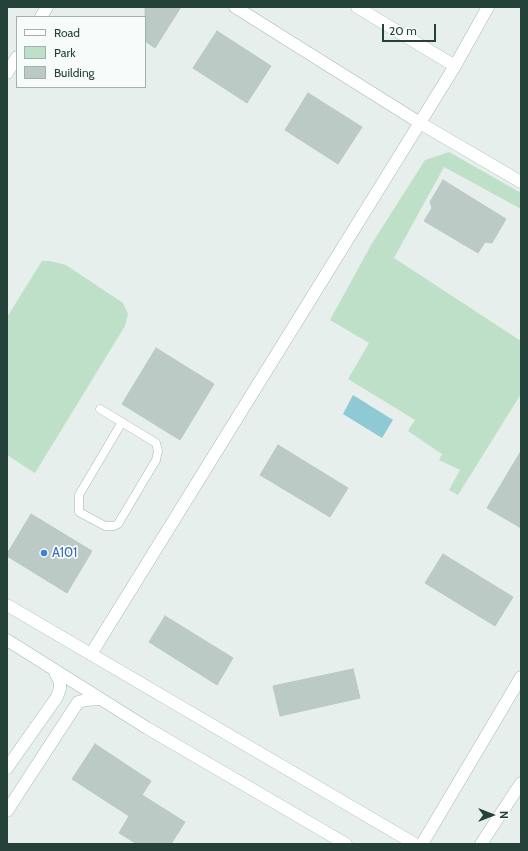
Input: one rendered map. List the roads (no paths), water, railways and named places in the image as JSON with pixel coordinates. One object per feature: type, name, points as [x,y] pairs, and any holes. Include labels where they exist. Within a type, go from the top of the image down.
[{"type":"street","points":[[42,16],[47,7]]},
{"type":"street","points":[[235,7],[420,123],[521,182]]},
{"type":"street","points":[[357,7],[455,66]]},
{"type":"street","points":[[91,654],[455,66],[488,7]]},
{"type":"street","points":[[7,74],[16,59]]},
{"type":"street","points":[[7,605],[415,844]]},
{"type":"street","points":[[7,640],[147,728],[346,844]]},
{"type":"street","points":[[7,768],[57,697],[60,682],[54,670]]},
{"type":"street","points":[[422,844],[521,677]]},
{"type":"street","points":[[7,811],[78,702],[100,699]]},
{"type":"street","points":[[481,844],[521,783]]},
{"type":"lane","points":[[100,409],[122,422],[156,443],[157,456],[118,524],[114,526],[105,526],[79,512],[79,494],[122,422]]},
{"type":"water","points":[[353,395],[393,420],[382,438],[343,414]]},
{"type":"place","name":"A101","points":[[44,553]]}]
